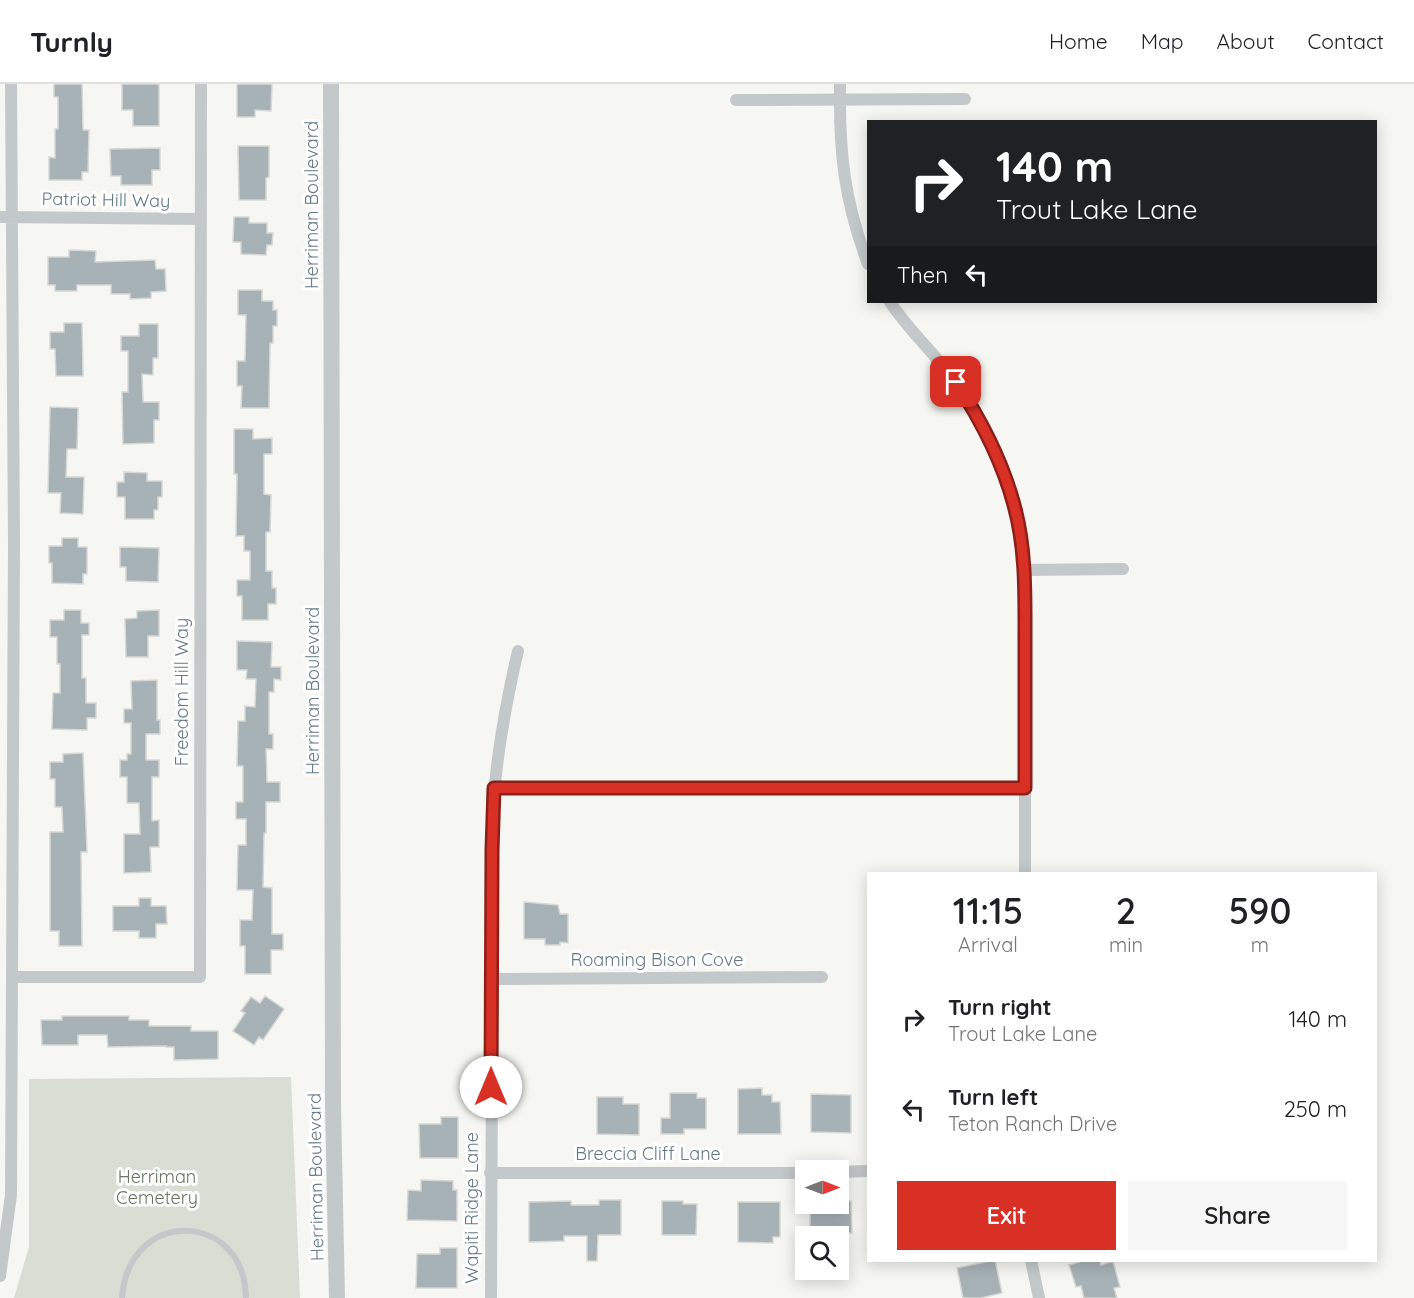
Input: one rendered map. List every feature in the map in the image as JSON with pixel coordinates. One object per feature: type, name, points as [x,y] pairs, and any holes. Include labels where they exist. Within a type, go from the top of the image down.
[{"type":"street","points":[[0,1276],[6,1195],[13,977],[6,869],[14,543],[6,217],[11,84]]},
{"type":"street","points":[[200,219],[201,84]]},
{"type":"street","name":"Herriman Boulevard","points":[[331,84],[333,1107],[338,1298]]},
{"type":"street","points":[[840,84],[839,132],[844,178],[859,240],[867,261]]},
{"type":"street","points":[[736,100],[965,99]]},
{"type":"street","name":"Patriot Hill Way","points":[[6,217],[200,219]]},
{"type":"street","name":"Freedom Hill Way","points":[[13,977],[200,977],[200,219]]},
{"type":"street","points":[[891,303],[910,331],[956,382],[977,414],[995,450],[1015,506],[1021,537],[1023,570],[1024,872]]},
{"type":"street","points":[[0,543],[14,543]]},
{"type":"street","points":[[1023,570],[1122,569]]},
{"type":"street","name":"Wapiti Ridge Lane","points":[[490,1298],[494,788],[507,697],[518,651]]},
{"type":"street","points":[[494,788],[1025,788]]},
{"type":"street","name":"Roaming Bison Cove","points":[[491,979],[822,977]]},
{"type":"street","points":[[849,1172],[867,1171]]},
{"type":"street","name":"Breccia Cliff Lane","points":[[490,1173],[795,1173]]},
{"type":"street","points":[[1031,1262],[1039,1298]]},
{"type":"lane","points":[[122,1298],[128,1268],[139,1251],[160,1235],[187,1231],[208,1235],[227,1247],[241,1267],[246,1298]]},
{"type":"green space","name":"Herriman Cemetery","points":[[291,1077],[300,1298],[14,1298],[29,1247],[29,1079]]},
{"type":"building","points":[[54,84],[82,84],[83,130],[89,130],[88,172],[82,172],[82,180],[49,180],[49,157],[55,158],[55,129],[58,129],[58,97],[54,97]]},
{"type":"building","points":[[122,84],[159,84],[159,126],[133,126],[133,110],[122,110]]},
{"type":"building","points":[[237,84],[272,84],[271,111],[255,110],[255,117],[237,117]]},
{"type":"building","points":[[238,146],[269,146],[266,200],[239,200]]},
{"type":"building","points":[[160,148],[160,170],[152,170],[152,185],[121,185],[121,176],[111,176],[110,149]]},
{"type":"building","points":[[234,217],[249,217],[249,223],[267,223],[267,233],[273,233],[272,245],[267,245],[266,255],[241,254],[241,242],[233,242]]},
{"type":"building","points":[[69,250],[96,251],[95,262],[155,260],[156,269],[165,269],[166,291],[151,292],[151,298],[130,299],[130,294],[111,294],[111,285],[77,285],[77,291],[55,291],[55,285],[48,285],[48,257],[69,257]]},
{"type":"building","points":[[238,290],[262,290],[262,301],[273,301],[273,310],[277,310],[277,326],[273,326],[273,343],[270,343],[269,408],[241,408],[242,386],[237,386],[237,361],[245,361],[246,315],[238,315]]},
{"type":"building","points":[[64,323],[82,323],[83,376],[56,376],[55,349],[50,349],[50,332],[64,332]]},
{"type":"building","points":[[139,324],[158,324],[158,358],[153,358],[153,375],[142,374],[143,402],[159,402],[159,420],[154,420],[154,443],[123,444],[122,392],[128,392],[128,351],[121,351],[121,336],[139,336]]},
{"type":"building","points":[[50,407],[78,408],[77,449],[67,449],[66,477],[84,477],[83,514],[60,513],[61,493],[48,493]]},
{"type":"building","points":[[234,429],[253,429],[253,439],[272,438],[272,454],[264,454],[264,494],[271,495],[270,532],[266,532],[266,571],[272,571],[272,588],[276,588],[276,604],[268,604],[268,620],[242,620],[242,596],[237,596],[237,580],[250,580],[250,551],[244,551],[244,536],[236,536],[237,474],[234,474]]},
{"type":"building","points":[[124,472],[147,473],[147,481],[162,481],[162,497],[158,497],[158,510],[154,510],[154,519],[125,519],[125,497],[117,497],[117,482],[124,482]]},
{"type":"building","points":[[62,538],[78,538],[78,547],[87,547],[87,574],[83,574],[83,584],[52,583],[49,546],[62,546]]},
{"type":"building","points":[[120,547],[159,548],[158,582],[126,581],[126,567],[120,567]]},
{"type":"building","points":[[64,610],[81,610],[81,623],[89,623],[89,635],[82,635],[82,678],[86,678],[86,703],[96,703],[96,718],[87,718],[87,730],[52,729],[53,693],[60,693],[60,664],[57,664],[57,637],[50,637],[50,620],[64,620]]},
{"type":"building","points":[[159,610],[159,636],[148,636],[148,657],[126,657],[125,619],[137,618],[137,611]]},
{"type":"building","points":[[237,641],[272,642],[271,667],[281,667],[281,680],[274,679],[274,692],[269,692],[269,734],[273,734],[273,749],[266,749],[267,782],[280,782],[280,802],[266,802],[266,833],[264,833],[263,887],[272,888],[272,934],[283,934],[283,950],[271,950],[271,974],[245,974],[245,946],[240,946],[240,920],[252,920],[253,890],[237,890],[238,845],[246,845],[246,819],[236,819],[236,802],[243,802],[243,766],[237,766],[238,721],[245,721],[245,706],[255,707],[256,679],[246,679],[247,670],[237,670]]},
{"type":"building","points":[[157,680],[157,720],[160,720],[160,734],[146,734],[146,760],[159,760],[159,777],[152,777],[152,821],[159,820],[159,847],[150,847],[151,872],[124,873],[124,834],[140,834],[139,803],[127,803],[127,777],[120,777],[120,760],[127,760],[127,754],[131,754],[131,723],[124,723],[124,709],[132,709],[131,681]]},
{"type":"building","points":[[83,753],[87,852],[81,852],[82,946],[59,946],[59,931],[50,931],[50,832],[63,832],[62,807],[55,807],[55,779],[50,779],[50,762],[63,762],[63,754]]},
{"type":"building","points":[[139,898],[151,898],[151,906],[166,906],[167,924],[156,924],[156,938],[139,938],[139,931],[113,931],[113,906],[139,906]]},
{"type":"building","points":[[524,902],[558,905],[560,914],[568,914],[568,943],[545,945],[545,939],[524,939]]},
{"type":"building","points":[[265,996],[284,1009],[263,1040],[259,1037],[254,1045],[233,1031],[245,1013],[241,1011],[251,997],[260,1003]]},
{"type":"building","points":[[62,1016],[129,1016],[129,1020],[149,1020],[149,1026],[191,1026],[191,1031],[218,1031],[218,1059],[174,1060],[174,1047],[166,1046],[108,1047],[107,1035],[78,1035],[78,1045],[42,1045],[41,1020],[62,1020]]},
{"type":"building","points":[[762,1088],[762,1095],[772,1095],[772,1102],[780,1102],[781,1134],[738,1134],[738,1089]]},
{"type":"building","points":[[670,1093],[697,1093],[697,1098],[706,1098],[706,1129],[684,1129],[684,1134],[661,1134],[661,1118],[670,1118]]},
{"type":"building","points":[[811,1094],[851,1095],[851,1133],[811,1132]]},
{"type":"building","points":[[597,1097],[623,1097],[623,1104],[639,1104],[639,1135],[597,1134]]},
{"type":"building","points":[[441,1117],[458,1117],[458,1158],[420,1158],[419,1124],[441,1124]]},
{"type":"building","points":[[421,1180],[453,1181],[453,1190],[457,1190],[457,1221],[407,1220],[408,1190],[421,1191]]},
{"type":"building","points":[[599,1200],[621,1200],[621,1235],[598,1235],[597,1261],[587,1261],[587,1236],[564,1236],[564,1241],[529,1242],[529,1202],[571,1201],[571,1205],[599,1205]]},
{"type":"building","points":[[662,1201],[697,1204],[696,1235],[662,1235]]},
{"type":"building","points":[[849,1201],[851,1201],[852,1233],[849,1233],[849,1226],[810,1226],[810,1214],[849,1214]]},
{"type":"building","points":[[738,1202],[780,1202],[780,1237],[773,1237],[773,1243],[738,1242]]},
{"type":"building","points":[[440,1248],[457,1248],[457,1288],[416,1288],[417,1254],[440,1254]]},
{"type":"building","points":[[995,1262],[1002,1293],[981,1298],[963,1298],[957,1268]]},
{"type":"building","points":[[1079,1262],[1100,1262],[1101,1265],[1113,1262],[1120,1287],[1114,1288],[1117,1298],[1084,1298],[1081,1286],[1076,1287],[1069,1265]]},
{"type":"route","points":[[491,1087],[494,788],[1025,788],[1025,598],[1023,553],[1019,529],[1015,506],[995,450],[977,414],[956,382]]}]
